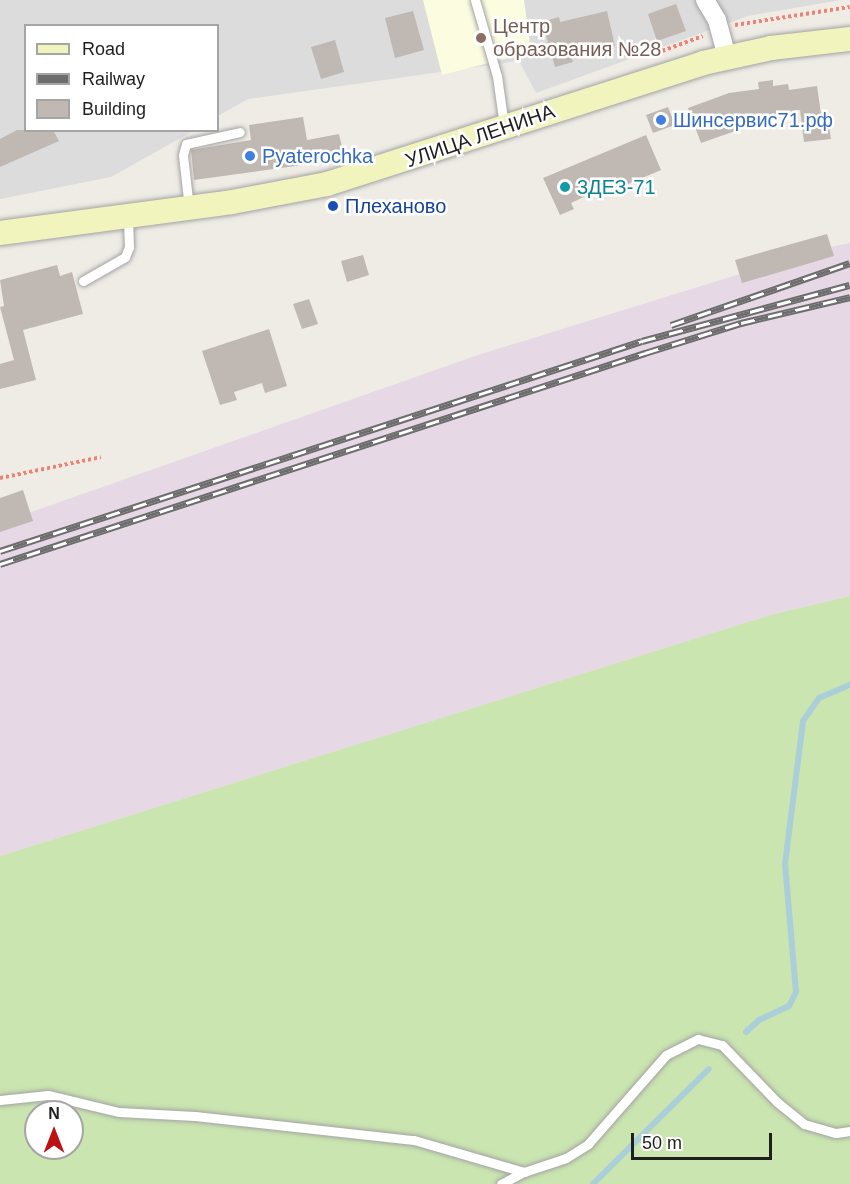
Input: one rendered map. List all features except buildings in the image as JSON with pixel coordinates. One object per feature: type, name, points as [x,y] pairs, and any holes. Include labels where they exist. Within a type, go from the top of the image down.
[{"type":"main road","name":"УЛИЦА ЛЕНИНА","points":[[0,233],[189,208],[327,184],[505,128],[626,85],[771,48],[850,39]]},
{"type":"street","points":[[705,0],[720,30],[727,58]]},
{"type":"lane","points":[[475,0],[497,76],[499,109],[505,128]]},
{"type":"lane","points":[[189,208],[183,155],[186,144],[240,132]]},
{"type":"lane","points":[[83,281],[124,257],[129,247],[128,215]]},
{"type":"lane","points":[[501,1184],[524,1172],[566,1158],[588,1144],[666,1055],[698,1039],[722,1045],[777,1102],[804,1124],[836,1133],[850,1131]]},
{"type":"lane","points":[[0,1100],[48,1095],[119,1112],[195,1116],[414,1140],[524,1172]]},
{"type":"path","points":[[643,58],[720,30],[776,16],[850,7]]},
{"type":"path","points":[[0,478],[101,457]]},
{"type":"shaded area","points":[[0,0],[841,0],[748,16],[536,93],[519,61],[248,99],[219,115],[219,24],[24,24],[24,132],[191,132],[111,177],[0,199]]},
{"type":"shaded area","name":"Центр образования №28","points":[[423,0],[524,0],[531,52],[442,75]]},
{"type":"shaded area","points":[[850,243],[850,596],[770,615],[0,856],[0,523],[478,355],[821,249]]},
{"type":"green space","points":[[850,596],[850,1184],[0,1184],[0,856],[770,615]]},
{"type":"waterway","points":[[746,1032],[759,1020],[789,1006],[796,992],[785,864],[803,721],[819,698],[850,685]]},
{"type":"waterway","points":[[593,1184],[709,1069]]},
{"type":"railway","points":[[671,325],[850,263]]},
{"type":"railway","points":[[0,551],[642,341],[850,285]]},
{"type":"railway","points":[[0,564],[645,353],[741,323],[850,297]]},
{"type":"place","name":"Центр образования №28","points":[[481,38]]},
{"type":"place","name":"Шинсервис71.рф","points":[[661,120]]},
{"type":"place","name":"Pyaterochka","points":[[250,156]]},
{"type":"place","name":"3ДЕЗ-71","points":[[565,187]]},
{"type":"place","name":"Плеханово","points":[[333,206]]}]
